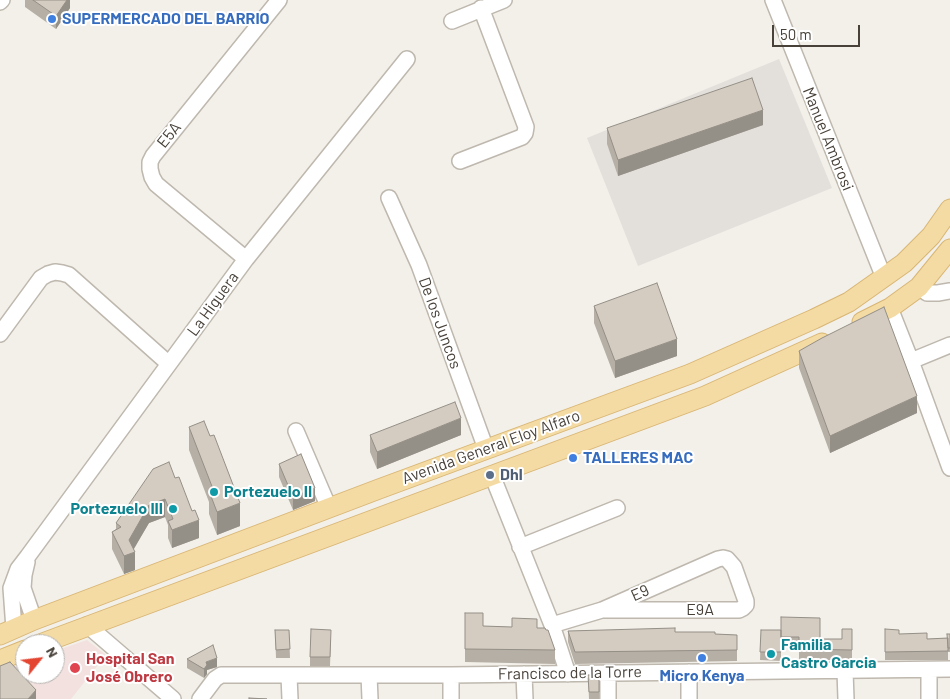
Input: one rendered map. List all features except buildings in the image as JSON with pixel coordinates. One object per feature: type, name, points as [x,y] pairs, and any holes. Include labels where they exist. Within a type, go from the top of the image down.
[{"type":"main road","name":"Avenida General Eloy Alfaro","points":[[7,632],[329,508],[690,374],[814,320],[849,302],[904,263],[931,236],[950,209]]},
{"type":"main road","name":"Avenida General Eloy Alfaro","points":[[65,634],[705,396],[890,308],[919,287],[950,249]]},
{"type":"main road","points":[[0,660],[15,654]]},
{"type":"street","name":"E5A","points":[[246,259],[156,184],[152,177],[150,162],[279,0]]},
{"type":"street","points":[[452,21],[504,0]]},
{"type":"street","name":"Manuel Ambrosi","points":[[773,0],[884,278]]},
{"type":"street","points":[[460,161],[522,137],[526,127],[481,8]]},
{"type":"street","name":"La Higuera","points":[[7,632],[11,588],[18,569],[246,259],[407,59]]},
{"type":"street","name":"De los Juncos","points":[[389,198],[419,265],[486,449]]},
{"type":"street","points":[[0,334],[41,278],[55,272],[62,273],[69,275],[169,364]]},
{"type":"street","points":[[919,287],[927,293],[950,291]]},
{"type":"street","points":[[890,308],[950,468]]},
{"type":"street","points":[[911,361],[950,345]]},
{"type":"street","points":[[296,431],[329,508]]},
{"type":"street","points":[[492,475],[552,625],[568,674]]},
{"type":"street","points":[[520,547],[617,508]]},
{"type":"street","name":"La Higuera","points":[[28,556],[24,575],[24,588],[34,620]]},
{"type":"street","name":"E9","points":[[552,625],[602,610],[718,559],[727,559]]},
{"type":"street","name":"E9A","points":[[602,610],[739,610],[746,605],[746,598],[734,567],[727,559]]},
{"type":"street","points":[[87,626],[173,699]]},
{"type":"street","name":"Francisco de la Torre","points":[[200,699],[215,679],[222,676],[950,669]]},
{"type":"street","points":[[929,670],[929,699]]},
{"type":"street","points":[[845,671],[846,699]]},
{"type":"street","points":[[689,672],[689,699]]},
{"type":"street","points":[[608,673],[608,699]]},
{"type":"street","points":[[524,674],[525,699]]},
{"type":"street","points":[[369,675],[370,699]]},
{"type":"street","points":[[451,675],[451,699]]},
{"type":"street","points":[[289,676],[290,699]]},
{"type":"shaded area","points":[[779,59],[832,188],[638,266],[587,138]]},
{"type":"shaded area","name":"Hospital San José Obrero","points":[[87,640],[106,655],[71,699],[35,699],[23,684],[65,684],[65,648]]},
{"type":"shaded area","name":"Hospital San José Obrero","points":[[15,665],[15,673],[10,667]]},
{"type":"place","name":"SUPERMERCADO DEL BARRIO","points":[[52,19]]},
{"type":"place","name":"TALLERES MAC","points":[[573,458]]},
{"type":"place","name":"Dhl","points":[[490,475]]},
{"type":"place","name":"Portezuelo II","points":[[214,492]]},
{"type":"place","name":"Portezuelo III","points":[[173,509]]},
{"type":"place","name":"Familia Castro Garcia","points":[[771,654]]},
{"type":"place","name":"Micro Kenya","points":[[702,658]]},
{"type":"place","name":"Hospital San José Obrero","points":[[75,668]]}]
